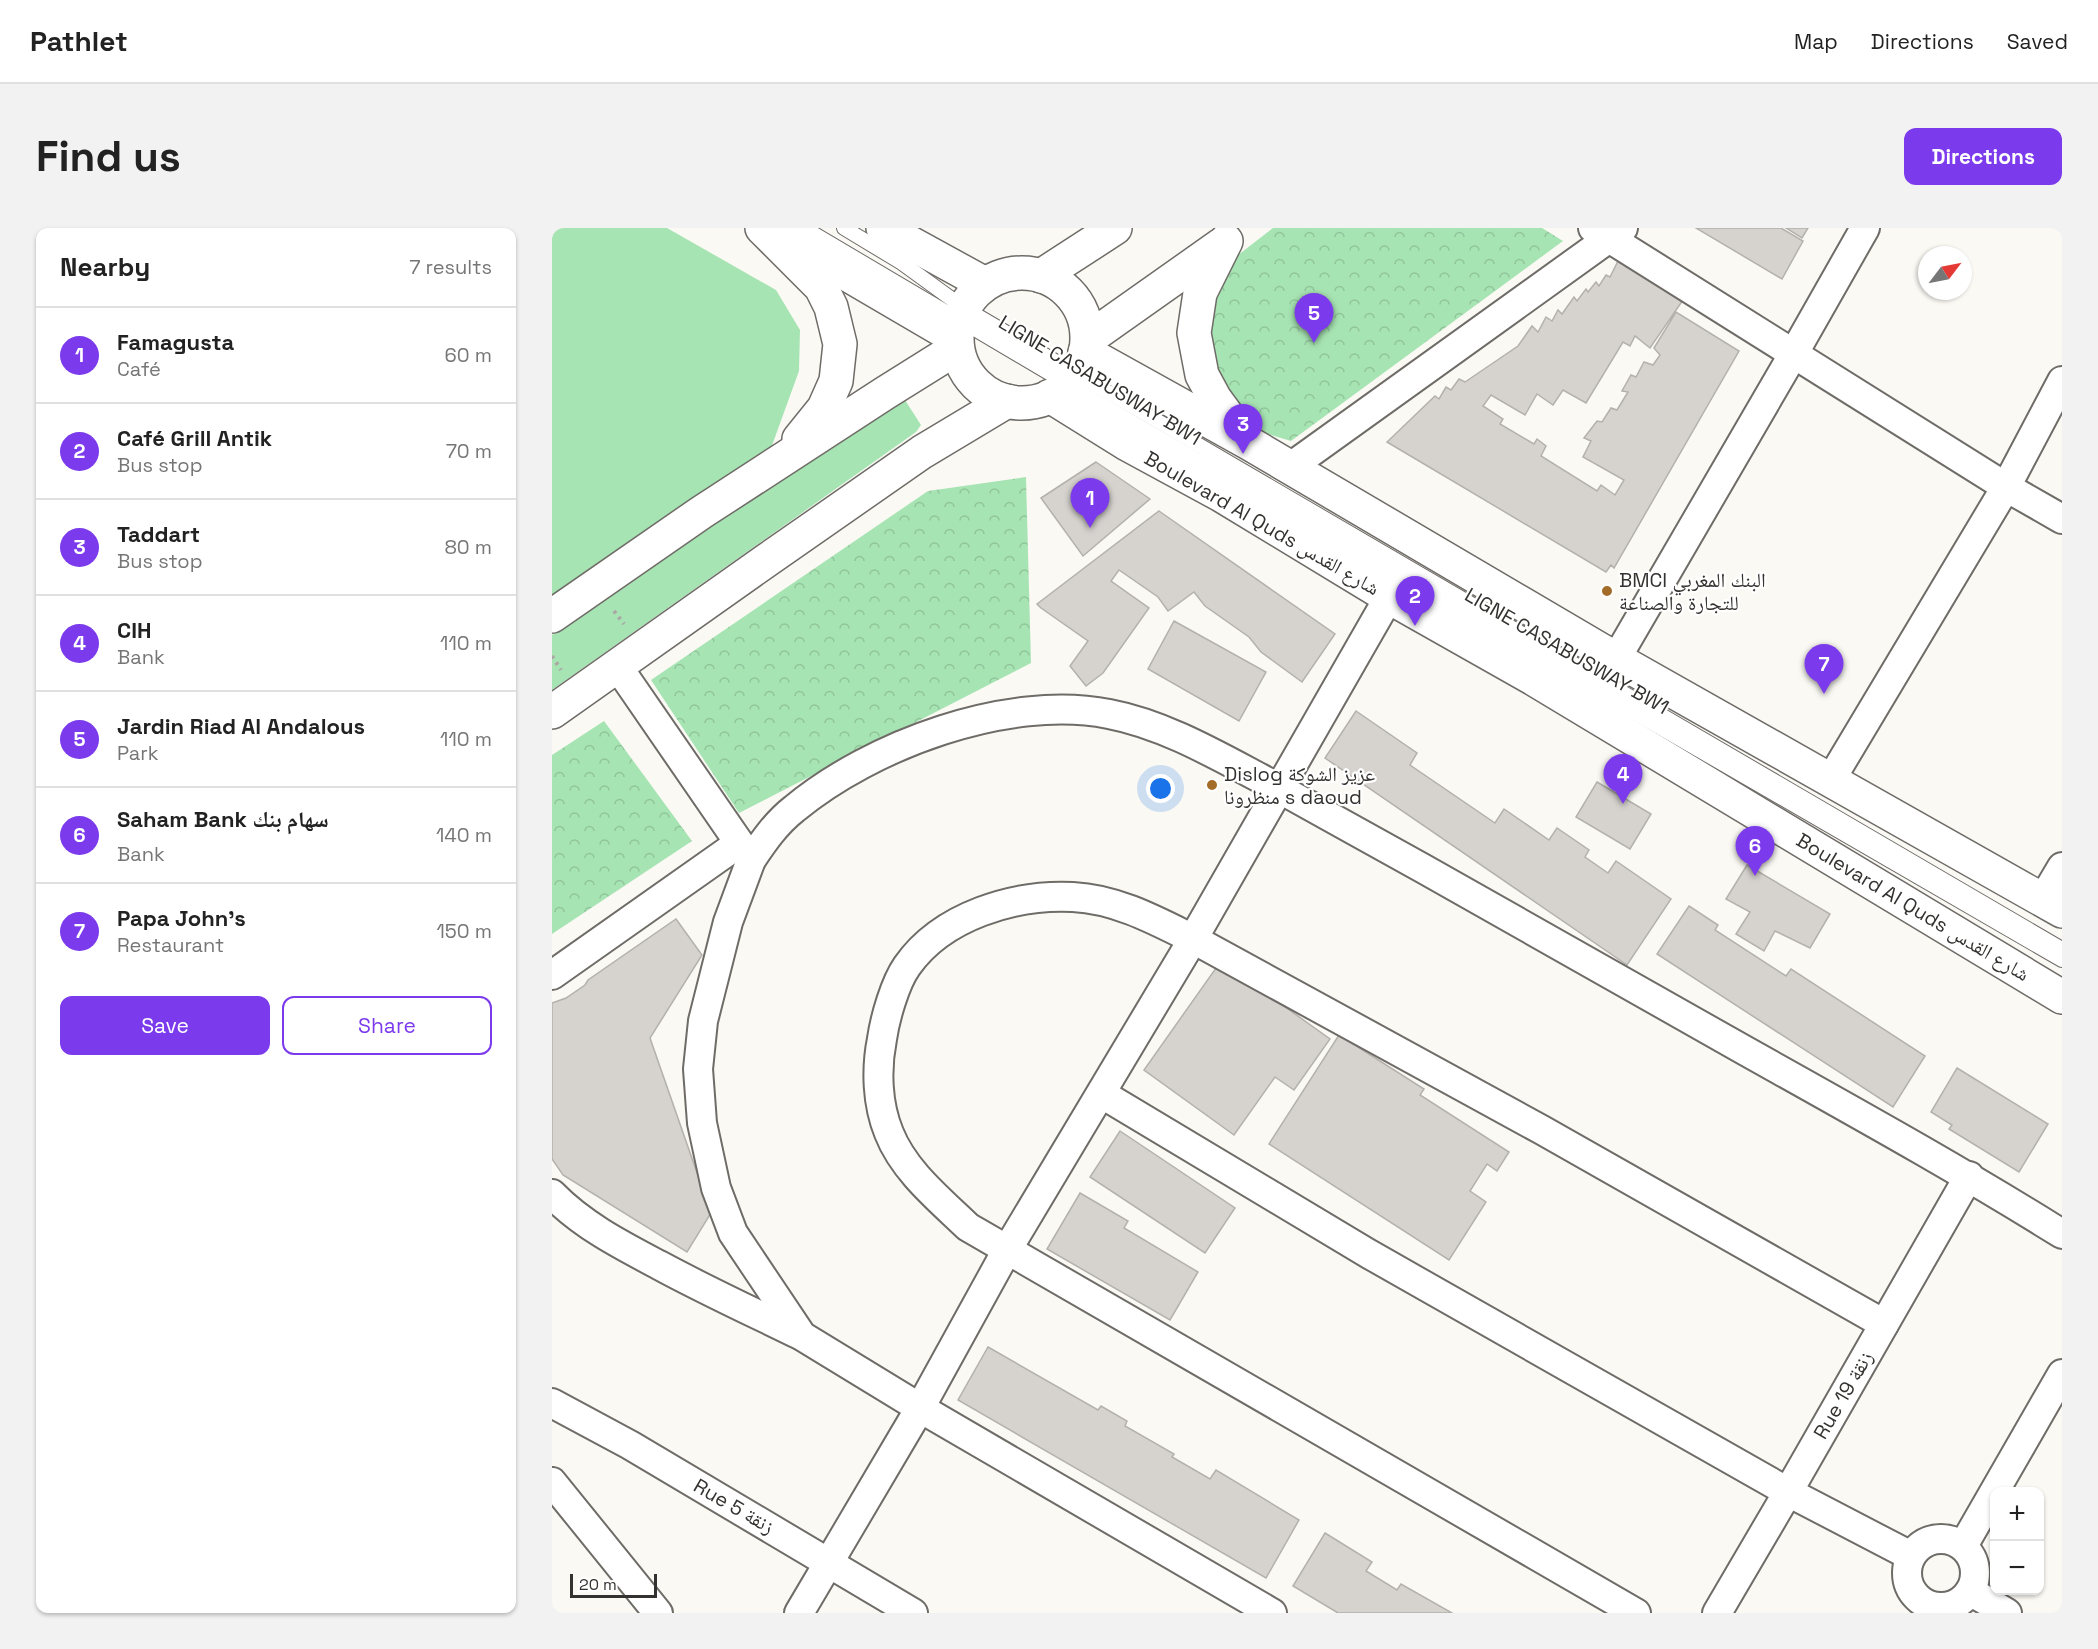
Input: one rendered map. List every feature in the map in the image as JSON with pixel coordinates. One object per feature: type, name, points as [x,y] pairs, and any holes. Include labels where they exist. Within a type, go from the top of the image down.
[{"type":"main road","points":[[762,228],[820,286],[831,307],[840,344],[836,381],[824,408],[785,457]]},
{"type":"main road","points":[[768,228],[964,319]]},
{"type":"main road","points":[[883,228],[964,319],[963,366],[974,382],[989,394],[1007,401],[1029,402],[1073,369],[1234,235]]},
{"type":"main road","points":[[1041,276],[1115,228]]},
{"type":"main road","points":[[1234,235],[1200,293],[1194,333],[1202,375],[1215,399],[1247,442]]},
{"type":"main road","points":[[552,616],[785,457],[964,319],[1002,275],[1022,273],[1041,276],[1057,283],[1070,294],[1080,309],[1073,369]]},
{"type":"main road","points":[[1073,369],[1247,442],[1616,659],[2052,905]]},
{"type":"main road","name":"Boulevard Al Quds شارع القدس","points":[[1073,369],[1126,444],[1221,495],[1389,597],[1534,679],[2062,997]]},
{"type":"main road","points":[[552,712],[922,452],[1007,401]]},
{"type":"street","points":[[1616,659],[1864,228]]},
{"type":"street","points":[[1289,468],[1608,231],[1794,353],[2006,487],[2062,519]]},
{"type":"street","points":[[1830,781],[2006,487],[2062,381]]},
{"type":"street","points":[[799,1613],[920,1408],[1007,1250],[1193,939],[1389,597]]},
{"type":"street","points":[[629,659],[744,852],[703,1021],[698,1069],[702,1123],[716,1188],[733,1233],[802,1336]]},
{"type":"street","points":[[552,975],[744,852],[769,834],[793,809],[875,757],[927,735],[1002,715],[1056,710],[1106,713],[1144,723],[1221,758],[1278,788],[1969,1176],[2062,1234]]},
{"type":"street","points":[[2052,905],[2062,867]]},
{"type":"street","points":[[1636,1613],[968,1227],[903,1160],[888,1133],[881,1104],[878,1073],[886,1014],[906,967],[934,939],[969,915],[1014,902],[1047,897],[1074,897],[1105,902],[1136,911],[1193,939],[1542,1130],[1884,1324]]},
{"type":"street","points":[[1102,1094],[1369,1254],[1788,1492],[1911,1556]]},
{"type":"street","name":"Rue 19 زنقة","points":[[1717,1613],[1969,1176]]},
{"type":"street","points":[[552,1194],[564,1207],[599,1232],[694,1283],[802,1336],[920,1408],[1272,1613]]},
{"type":"street","points":[[1963,1546],[2062,1374]]},
{"type":"street","name":"Rue 5 زنقة","points":[[552,1404],[630,1445],[913,1613]]},
{"type":"street","points":[[552,1482],[658,1613]]},
{"type":"street","points":[[1934,1539],[1944,1539],[1963,1546],[1974,1563],[1976,1572],[1970,1591],[1964,1599],[1947,1608],[1927,1609],[1908,1585],[1907,1566],[1911,1556],[1917,1548],[1934,1539]]},
{"type":"street","points":[[1970,1591],[2007,1613]]},
{"type":"lane","name":"LIGNE CASABUSWAY BW1","points":[[804,228],[964,319],[1073,369],[2062,948]]},
{"type":"lane","name":"LIGNE CASABUSWAY BW1","points":[[844,228],[902,263],[964,319]]},
{"type":"lane","name":"LIGNE CASABUSWAY BW1","points":[[1073,369],[2062,960]]},
{"type":"path","points":[[597,585],[629,659]]},
{"type":"green space","points":[[552,228],[667,228],[776,290],[800,330],[799,371],[770,451],[552,601]]},
{"type":"green space","points":[[1273,228],[1542,228],[1563,241],[1291,441],[1258,431],[1232,402],[1207,367],[1212,295],[1233,259]]},
{"type":"green space","points":[[894,398],[905,400],[921,425],[916,432],[552,690],[552,635]]},
{"type":"green space","points":[[1026,477],[1031,663],[739,813],[651,680],[928,491]]},
{"type":"green space","points":[[604,721],[692,841],[552,934],[552,755]]},
{"type":"building","points":[[1696,228],[1781,228],[1803,241],[1782,279]]},
{"type":"building","points":[[1786,228],[1808,228],[1802,238]]},
{"type":"building","points":[[1618,261],[1683,300],[1650,348],[1635,336],[1630,346],[1623,342],[1586,403],[1563,390],[1553,405],[1537,394],[1525,415],[1491,395],[1483,406],[1503,419],[1500,424],[1534,444],[1537,439],[1546,446],[1541,456],[1597,491],[1601,485],[1615,495],[1624,480],[1583,457],[1591,441],[1584,438],[1597,421],[1602,422],[1611,408],[1617,410],[1628,392],[1622,391],[1631,375],[1636,377],[1644,362],[1653,365],[1660,355],[1654,348],[1676,312],[1739,351],[1614,568],[1611,565],[1606,572],[1387,442],[1435,396],[1439,399],[1446,387],[1451,390],[1459,379],[1465,382],[1518,346],[1532,326],[1538,332],[1546,317],[1552,321],[1558,310],[1562,314],[1574,297],[1577,301],[1586,289],[1588,292],[1596,282],[1599,286],[1606,275],[1610,277]]},
{"type":"building","points":[[1096,462],[1150,499],[1083,556],[1041,498]]},
{"type":"building","points":[[1159,511],[1335,634],[1302,682],[1261,652],[1249,637],[1205,606],[1194,592],[1168,611],[1158,597],[1119,570],[1111,581],[1149,608],[1103,673],[1086,686],[1070,666],[1088,641],[1037,604]]},
{"type":"building","points":[[1174,621],[1266,672],[1239,721],[1148,669]]},
{"type":"building","points":[[1356,711],[1417,753],[1410,765],[1495,823],[1504,809],[1549,840],[1557,828],[1589,850],[1585,857],[1608,873],[1616,861],[1671,899],[1627,965],[1325,758]]},
{"type":"building","points":[[1597,782],[1651,814],[1630,849],[1576,817]]},
{"type":"building","points":[[1747,865],[1830,914],[1810,948],[1775,931],[1764,951],[1736,934],[1750,912],[1726,899]]},
{"type":"building","points":[[1689,906],[1718,925],[1715,930],[1786,976],[1791,969],[1925,1056],[1893,1107],[1657,954]]},
{"type":"building","points":[[676,919],[702,955],[650,1038],[711,1213],[687,1252],[563,1175],[552,1159],[552,1003],[566,998]]},
{"type":"building","points":[[1221,961],[1330,1039],[1294,1090],[1275,1077],[1234,1135],[1144,1070]]},
{"type":"building","points":[[1339,1035],[1424,1089],[1420,1095],[1509,1152],[1497,1171],[1487,1164],[1470,1191],[1486,1202],[1449,1260],[1269,1144]]},
{"type":"building","points":[[1957,1068],[2048,1124],[2019,1172],[1949,1129],[1952,1125],[1931,1112]]},
{"type":"building","points":[[1120,1131],[1235,1208],[1205,1253],[1090,1177]]},
{"type":"building","points":[[1080,1193],[1128,1221],[1124,1228],[1198,1272],[1170,1320],[1047,1249]]},
{"type":"building","points":[[988,1347],[1098,1410],[1101,1406],[1127,1421],[1125,1426],[1174,1454],[1172,1457],[1210,1479],[1216,1470],[1299,1520],[1266,1578],[958,1400]]},
{"type":"building","points":[[1325,1533],[1372,1562],[1366,1571],[1397,1590],[1401,1584],[1452,1613],[1338,1613],[1293,1586]]},
{"type":"place","name":"Jardin Riad Al Andalous","points":[[1314,343]]},
{"type":"place","name":"Taddart","points":[[1243,454]]},
{"type":"place","name":"Famagusta","points":[[1090,528]]},
{"type":"place","name":"BMCI البنك المغربي للتجارة والصناعة","points":[[1607,591]]},
{"type":"place","name":"Café Grill Antik","points":[[1415,626]]},
{"type":"place","name":"Papa John's","points":[[1824,694]]},
{"type":"place","name":"Dislog عزيز الشوكة منظرونا s daoud","points":[[1212,785]]},
{"type":"place","name":"CIH","points":[[1623,804]]},
{"type":"place","name":"Saham Bank سهام بنك","points":[[1755,876]]}]
